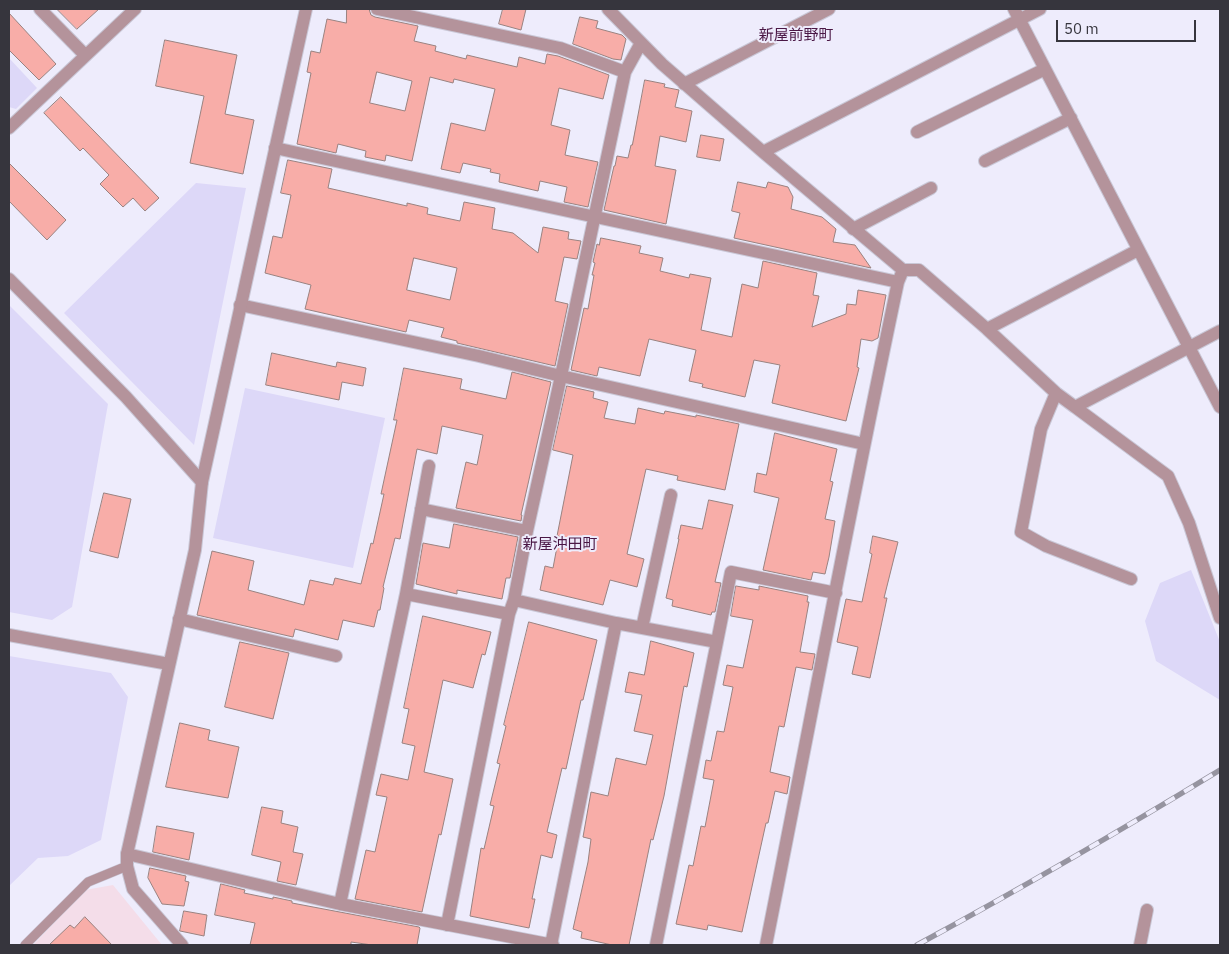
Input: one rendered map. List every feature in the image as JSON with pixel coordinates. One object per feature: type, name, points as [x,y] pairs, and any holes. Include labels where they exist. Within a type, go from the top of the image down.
[{"type":"street","points":[[40,9],[85,56]]},
{"type":"street","points":[[10,125],[135,9]]},
{"type":"street","points":[[182,945],[133,889],[127,860],[195,550],[202,482],[306,9]]},
{"type":"street","points":[[377,9],[560,48],[625,72]]},
{"type":"street","points":[[608,9],[684,84],[903,270],[919,270],[987,329],[1056,393],[1168,476],[1190,523],[1220,618]]},
{"type":"street","points":[[684,84],[829,9]]},
{"type":"street","points":[[763,152],[1017,14],[1040,9]]},
{"type":"street","points":[[1017,14],[1220,407]]},
{"type":"street","points":[[447,925],[509,614],[514,600],[625,72],[641,43]]},
{"type":"street","points":[[917,132],[1045,69]]},
{"type":"street","points":[[985,162],[1071,118]]},
{"type":"street","points":[[275,148],[898,282]]},
{"type":"street","points":[[854,229],[931,188]]},
{"type":"street","points":[[987,329],[1138,250]]},
{"type":"street","points":[[766,945],[864,444],[898,282],[903,270]]},
{"type":"street","points":[[9,279],[126,397],[202,482]]},
{"type":"street","points":[[240,305],[479,356],[864,444]]},
{"type":"street","points":[[1075,407],[1220,331]]},
{"type":"street","points":[[1056,393],[1041,429],[1021,532],[1046,546],[1131,579]]},
{"type":"street","points":[[340,904],[406,594],[429,466]]},
{"type":"street","points":[[642,628],[671,495]]},
{"type":"street","points":[[422,508],[527,531]]},
{"type":"street","points":[[656,945],[731,572],[836,593]]},
{"type":"street","points":[[406,594],[509,614]]},
{"type":"street","points":[[514,600],[616,623],[717,642]]},
{"type":"street","points":[[179,619],[336,656]]},
{"type":"street","points":[[127,860],[552,945],[616,623]]},
{"type":"street","points":[[9,635],[169,664]]},
{"type":"street","points":[[1140,945],[1147,910]]},
{"type":"lane","points":[[25,945],[88,882],[127,860]]},
{"type":"shaded area","points":[[9,58],[37,88],[16,109],[9,107]]},
{"type":"shaded area","points":[[196,183],[246,188],[194,445],[64,313]]},
{"type":"shaded area","points":[[9,305],[108,404],[72,607],[52,620],[9,612]]},
{"type":"shaded area","points":[[245,388],[385,418],[353,568],[213,538]]},
{"type":"shaded area","points":[[1191,570],[1220,642],[1220,700],[1156,661],[1145,621],[1160,583]]},
{"type":"shaded area","points":[[9,656],[111,673],[128,697],[101,840],[68,856],[38,858],[9,886]]},
{"type":"shaded area","points":[[113,885],[162,945],[33,945],[85,890]]},
{"type":"building","points":[[57,9],[99,9],[77,29]]},
{"type":"building","points":[[347,9],[369,9],[371,15],[375,17],[418,26],[414,41],[436,46],[435,51],[466,59],[467,55],[517,67],[519,57],[545,64],[547,54],[558,56],[609,75],[603,99],[559,88],[551,125],[570,130],[565,155],[598,162],[588,207],[564,202],[567,187],[540,181],[538,191],[499,182],[500,174],[490,172],[491,169],[463,163],[460,173],[441,169],[451,123],[485,131],[495,89],[454,79],[453,83],[430,77],[412,161],[386,155],[385,161],[365,157],[366,151],[338,144],[336,153],[297,144],[311,73],[307,72],[311,51],[320,53],[327,19],[346,23]],"holes":[[[377,72],[412,81],[405,111],[370,103]]]},
{"type":"building","points":[[503,9],[526,9],[521,30],[499,24]]},
{"type":"building","points":[[9,13],[56,64],[39,80],[9,50]]},
{"type":"building","points":[[580,17],[598,21],[596,28],[622,35],[626,39],[621,60],[613,59],[573,44]]},
{"type":"building","points":[[165,40],[237,55],[225,114],[254,120],[243,174],[190,163],[204,96],[156,86]]},
{"type":"building","points":[[645,80],[665,84],[664,87],[679,90],[675,107],[692,111],[686,142],[660,136],[655,166],[676,170],[666,224],[604,210],[617,156],[628,158]]},
{"type":"building","points":[[61,97],[159,198],[145,211],[133,198],[123,207],[100,184],[109,175],[83,148],[80,151],[44,113]]},
{"type":"building","points":[[701,135],[724,139],[720,161],[697,157]]},
{"type":"building","points":[[288,160],[332,169],[328,188],[407,206],[407,203],[428,208],[427,214],[460,221],[464,202],[495,208],[492,229],[513,233],[538,253],[543,227],[569,232],[568,239],[581,241],[577,259],[564,257],[555,301],[568,304],[555,366],[457,343],[457,341],[441,337],[444,328],[409,320],[406,332],[305,309],[311,285],[265,273],[273,236],[282,238],[291,195],[281,193]],"holes":[[[414,258],[457,268],[450,300],[407,290]]]},
{"type":"building","points":[[9,163],[66,220],[47,240],[9,201]]},
{"type":"building","points":[[738,182],[766,188],[768,182],[788,187],[793,197],[791,209],[822,217],[836,229],[833,242],[855,245],[871,268],[734,238],[740,213],[732,211]]},
{"type":"building","points":[[601,238],[641,246],[639,253],[663,258],[660,271],[689,278],[690,274],[711,278],[701,330],[732,337],[742,284],[758,288],[763,261],[817,273],[813,295],[819,296],[812,327],[846,314],[847,304],[856,305],[858,290],[886,295],[878,338],[872,341],[861,339],[857,367],[859,368],[846,421],[772,403],[780,365],[754,360],[745,397],[702,387],[703,384],[689,381],[696,350],[649,339],[640,376],[599,367],[597,376],[571,370],[584,308],[588,309],[594,275],[592,275],[595,263],[593,262],[597,244],[599,245]]},
{"type":"building","points":[[272,353],[336,367],[337,362],[366,368],[363,386],[342,382],[339,400],[266,385]]},
{"type":"building","points":[[404,368],[462,379],[460,389],[506,399],[512,372],[551,382],[521,521],[456,508],[466,462],[477,465],[483,435],[442,426],[437,454],[417,449],[400,539],[395,538],[383,587],[380,610],[378,610],[374,627],[343,620],[338,640],[295,629],[293,637],[197,615],[212,551],[254,561],[248,590],[304,605],[310,580],[333,585],[335,578],[361,584],[371,543],[373,544],[384,494],[381,494],[397,420],[394,420]]},
{"type":"building","points":[[567,386],[594,392],[593,398],[608,402],[604,418],[635,424],[638,408],[664,414],[665,411],[696,417],[696,415],[739,424],[725,490],[677,480],[678,476],[646,469],[627,554],[644,559],[637,587],[610,580],[603,605],[540,590],[545,566],[553,568],[559,536],[557,536],[573,455],[553,450]]},
{"type":"building","points":[[775,433],[837,449],[830,481],[833,482],[825,519],[835,521],[829,557],[825,574],[813,572],[811,580],[763,570],[779,498],[754,492],[757,473],[766,475]]},
{"type":"building","points":[[104,493],[131,499],[118,558],[90,551]]},
{"type":"building","points":[[709,500],[733,505],[715,582],[721,583],[715,612],[712,612],[711,615],[672,606],[673,600],[666,598],[681,525],[702,529]]},
{"type":"building","points":[[454,524],[518,537],[510,578],[506,578],[502,599],[457,590],[457,594],[416,584],[423,543],[449,548]]},
{"type":"building","points":[[873,536],[898,542],[884,598],[887,598],[870,678],[852,674],[858,647],[837,642],[846,599],[862,602],[872,554],[870,553]]},
{"type":"building","points":[[736,586],[759,590],[759,586],[808,596],[807,602],[809,602],[800,652],[815,654],[812,670],[796,667],[784,727],[779,726],[770,772],[790,777],[787,794],[775,791],[742,932],[708,925],[707,930],[676,924],[689,865],[693,866],[701,826],[705,827],[714,780],[703,778],[706,760],[711,761],[717,731],[724,732],[733,687],[723,685],[727,665],[743,668],[753,620],[731,616]]},
{"type":"building","points":[[423,616],[491,632],[485,655],[482,654],[473,688],[443,680],[424,772],[453,779],[422,912],[355,899],[366,850],[375,852],[387,797],[376,795],[381,774],[408,780],[415,746],[402,743],[409,709],[404,708]]},
{"type":"building","points":[[529,622],[597,640],[583,700],[581,700],[566,769],[562,768],[547,832],[557,835],[552,858],[541,855],[532,899],[535,899],[529,928],[470,916],[481,848],[484,849],[494,806],[490,805],[500,764],[497,763],[506,726],[504,725]]},
{"type":"building","points":[[651,641],[694,653],[687,687],[684,686],[664,796],[653,840],[651,839],[629,945],[612,945],[581,938],[582,932],[573,929],[588,862],[591,839],[583,837],[591,792],[608,796],[616,758],[646,765],[653,735],[634,731],[642,695],[625,692],[629,672],[644,675]]},
{"type":"building","points":[[240,642],[289,653],[273,719],[225,707]]},
{"type":"building","points":[[180,723],[210,730],[208,740],[239,747],[228,798],[166,787]]},
{"type":"building","points":[[262,807],[283,811],[281,823],[298,827],[293,852],[303,854],[296,885],[277,881],[281,862],[252,855]]},
{"type":"building","points":[[157,826],[194,833],[189,860],[153,852]]},
{"type":"building","points":[[150,868],[186,876],[185,881],[189,882],[184,906],[162,904],[148,878]]},
{"type":"building","points":[[221,884],[245,890],[244,893],[273,899],[273,897],[292,901],[292,903],[419,927],[417,945],[372,945],[351,942],[351,945],[250,945],[255,923],[215,915]]},
{"type":"building","points":[[184,911],[207,915],[204,936],[180,931]]},
{"type":"building","points":[[85,917],[112,945],[49,945],[70,925],[74,928]]},
{"type":"railway","points":[[917,945],[994,903],[1220,770]]},
{"type":"district","name":"新屋前野町","points":[[796,36]]},
{"type":"district","name":"新屋沖田町","points":[[560,545]]}]
